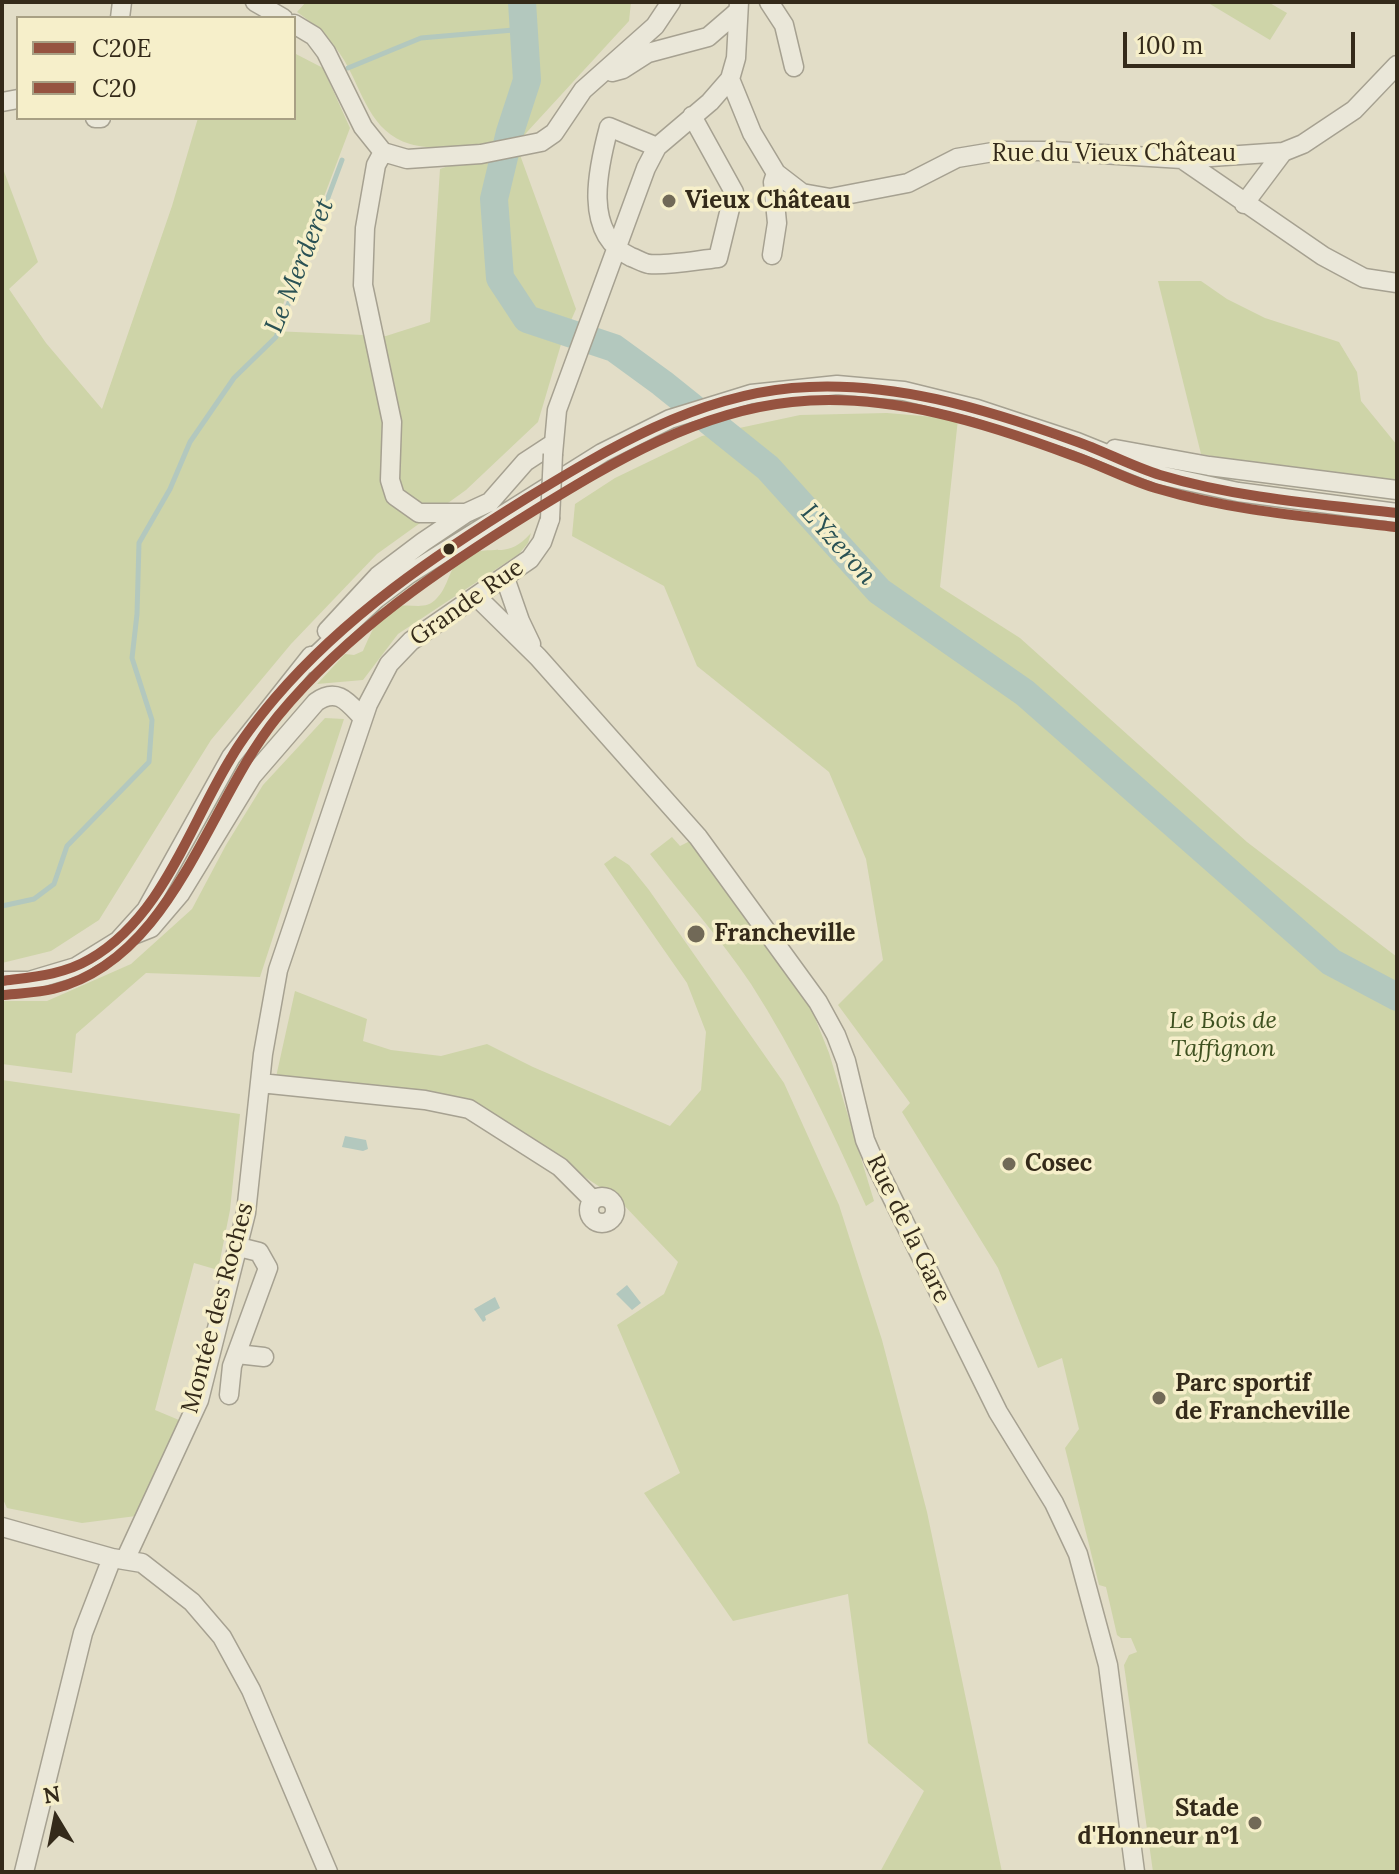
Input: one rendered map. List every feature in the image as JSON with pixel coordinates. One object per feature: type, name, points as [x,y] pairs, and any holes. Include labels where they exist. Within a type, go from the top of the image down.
[{"type":"street","points":[[255,2],[280,16]]},
{"type":"street","points":[[296,25],[314,36],[326,52],[363,127],[383,152],[407,159],[481,154],[541,142],[554,133],[583,90],[655,26],[671,2]]},
{"type":"street","points":[[769,2],[784,25],[794,67]]},
{"type":"street","points":[[600,75],[623,69],[648,53],[708,37],[738,7]]},
{"type":"street","points":[[730,79],[736,58],[738,7]]},
{"type":"street","name":"Rue du Vieux Château","points":[[730,79],[752,133],[776,173],[802,193],[830,198],[908,183],[957,158],[999,151],[1054,151],[1182,159],[1283,152],[1303,144],[1354,110],[1397,65]]},
{"type":"street","name":"Grande Rue","points":[[362,717],[389,664],[411,641],[505,578],[530,559],[542,542],[550,519],[557,410],[646,168],[657,147],[710,102],[730,79]]},
{"type":"street","points":[[657,147],[609,127],[598,171],[598,205],[614,256],[648,264],[718,258],[734,192],[692,116]]},
{"type":"street","points":[[383,152],[376,165],[365,228],[363,285],[392,422],[390,480],[395,496],[419,513],[466,513]]},
{"type":"street","points":[[1244,204],[1283,152]]},
{"type":"street","points":[[1182,159],[1244,204],[1337,264],[1364,278],[1397,283]]},
{"type":"street","points":[[772,255],[777,223],[773,182],[776,173]]},
{"type":"street","points":[[307,664],[376,599],[409,574],[602,453],[684,414],[751,394],[837,385],[904,391],[977,409],[1077,442],[1159,475],[1238,492],[1397,513]]},
{"type":"street","points":[[1077,442],[1209,466],[1397,490]]},
{"type":"street","points":[[118,941],[146,910],[231,757],[307,664],[331,626],[378,576],[466,513],[490,502],[525,462],[554,449]]},
{"type":"street","points":[[419,513],[423,542]]},
{"type":"street","name":"Rue de la Gare","points":[[505,578],[520,621],[538,657]]},
{"type":"street","name":"Rue de la Gare","points":[[476,596],[538,657],[698,837],[818,1002],[836,1035],[854,1087],[865,1140],[874,1161],[993,1402],[1054,1503],[1078,1554],[1108,1665],[1135,1872]]},
{"type":"street","points":[[2,981],[29,981],[76,967],[118,941],[151,928],[180,894],[252,776],[324,697],[345,690],[374,690]]},
{"type":"street","points":[[324,697],[343,697],[362,717]]},
{"type":"street","name":"Montée des Roches","points":[[24,1872],[83,1633],[119,1559],[139,1534],[199,1400],[246,1213],[260,1083],[278,970],[336,803],[362,717]]},
{"type":"street","points":[[260,1083],[425,1100],[469,1109],[560,1167],[593,1200]]},
{"type":"street","points":[[229,1395],[232,1366],[268,1268],[259,1252],[239,1247]]},
{"type":"street","points":[[237,1354],[264,1357]]},
{"type":"street","points":[[2,1527],[142,1563],[186,1596],[222,1637],[251,1690],[328,1872]]},
{"type":"green space","points":[[306,2],[631,2],[629,21],[516,144],[576,309],[562,341],[538,422],[466,490],[377,554],[291,644],[211,740],[99,920],[51,951],[2,963],[2,166],[38,262],[9,289],[46,343],[102,409],[172,206],[197,120],[296,120],[296,54],[323,68],[350,128],[273,331],[386,336],[430,322],[440,169],[481,154],[484,147],[436,148],[410,144],[396,138],[369,110],[334,46],[297,12]]},
{"type":"green space","points":[[1211,2],[1268,2],[1287,13],[1270,40]]},
{"type":"green space","points":[[1158,281],[1201,281],[1227,299],[1265,318],[1339,342],[1357,372],[1361,401],[1397,445],[1397,480],[1267,466],[1201,454]]},
{"type":"green space","name":"Le Bois de Taffignon","points":[[887,413],[958,419],[940,587],[1020,638],[1247,842],[1397,957],[1397,1872],[1153,1872],[1124,1665],[1129,1655],[1137,1652],[1131,1638],[1117,1635],[1106,1587],[1099,1585],[1065,1448],[1079,1429],[1062,1358],[1038,1368],[998,1268],[902,1112],[910,1103],[838,1005],[883,960],[866,859],[829,772],[697,666],[664,586],[572,536],[575,504],[615,478],[702,436],[800,415]]},
{"type":"green space","points":[[531,533],[519,554],[398,634],[363,680],[317,684],[345,654],[354,655],[363,651],[384,614],[401,606],[422,606],[432,602],[442,592],[453,568],[462,558],[479,551],[508,549]]},
{"type":"green space","points":[[325,718],[344,719],[260,977],[146,973],[76,1034],[72,1073],[2,1064],[2,1001],[47,1001],[131,964],[192,909],[263,785]]},
{"type":"green space","points":[[672,837],[680,846],[690,841],[809,1003],[829,1053],[874,1201],[866,1206],[813,1093],[751,984],[650,854]]},
{"type":"green space","points":[[615,856],[629,865],[649,890],[784,1083],[839,1205],[882,1340],[927,1512],[1002,1872],[880,1872],[924,1791],[868,1743],[848,1594],[733,1621],[644,1493],[680,1473],[617,1325],[664,1294],[678,1262],[618,1199],[473,1103],[276,1077],[295,991],[367,1019],[363,1041],[391,1050],[441,1056],[487,1044],[670,1126],[701,1090],[706,1032],[687,983],[604,864]]},
{"type":"green space","points":[[2,1080],[240,1114],[230,1210],[218,1270],[194,1263],[155,1410],[179,1420],[136,1516],[82,1523],[7,1508],[2,1497]]},
{"type":"shaded area","points":[[345,1136],[366,1140],[368,1149],[342,1147]]},
{"type":"shaded area","points":[[627,1285],[641,1303],[632,1310],[616,1294]]},
{"type":"shaded area","points":[[495,1297],[500,1308],[485,1316],[483,1322],[474,1309]]},
{"type":"waterway","name":"L'Yzeron","points":[[522,2],[527,80],[510,132],[494,199],[500,278],[527,319],[614,348],[662,383],[768,468],[879,591],[1025,693],[1331,962],[1397,997]]},
{"type":"waterway","name":"Le Merderet","points":[[348,68],[421,38],[525,29]]},
{"type":"waterway","name":"Le Merderet","points":[[2,906],[34,899],[54,884],[67,846],[149,762],[152,720],[132,658],[139,543],[170,489],[190,442],[234,378],[276,337],[342,160]]},
{"type":"transit line","name":"C20E","points":[[2,981],[47,974],[80,964],[115,941],[137,919],[156,895],[216,784],[252,727],[302,668],[393,588],[558,479],[654,428],[721,402],[792,388],[828,386],[901,392],[1007,418],[1189,483],[1278,499],[1397,513]]},
{"type":"transit line","name":"C20","points":[[4,995],[53,989],[94,972],[129,946],[159,912],[184,874],[253,751],[278,716],[335,656],[398,602],[500,532],[626,457],[723,416],[792,402],[828,400],[900,406],[1006,432],[1148,486],[1188,497],[1276,513],[1395,527]]},
{"type":"place","name":"Vieux Château","points":[[669,201]]},
{"type":"place","name":"Francheville","points":[[696,934]]},
{"type":"place","name":"Cosec","points":[[1009,1164]]},
{"type":"place","name":"Parc sportif de Francheville","points":[[1159,1398]]},
{"type":"place","name":"Stade d'Honneur n°1","points":[[1255,1823]]}]
